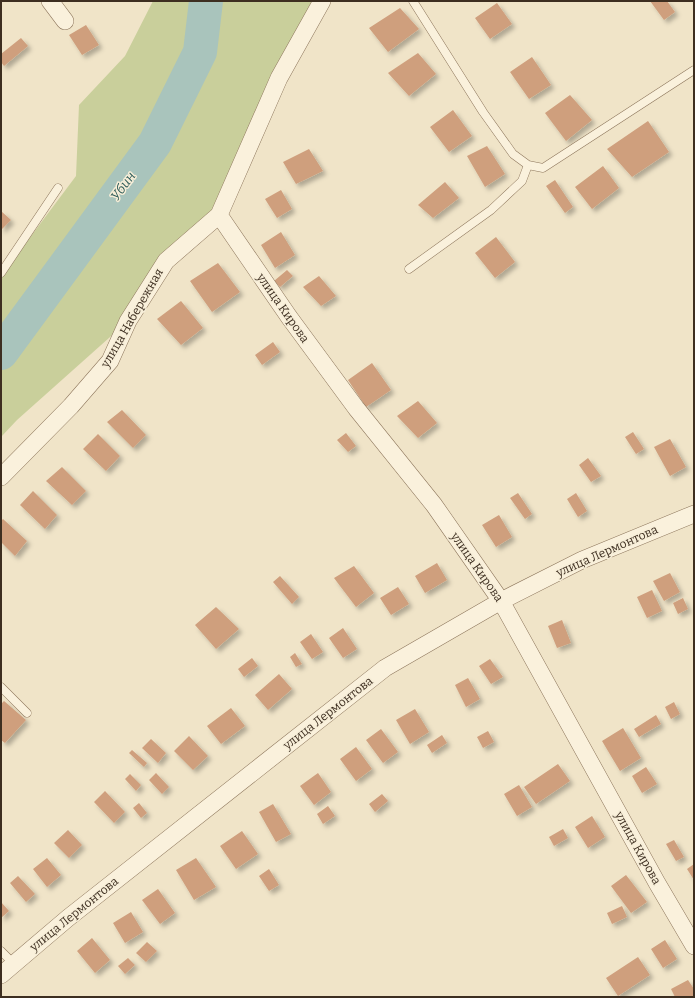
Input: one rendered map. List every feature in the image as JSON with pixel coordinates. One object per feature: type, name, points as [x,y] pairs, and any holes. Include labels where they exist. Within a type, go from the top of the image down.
[{"type":"street","points":[[50,1],[65,21]]},
{"type":"street","name":"улица Набережная","points":[[1,477],[71,406],[110,361],[128,321],[166,261],[219,215],[279,78],[322,1]]},
{"type":"street","name":"улица Кирова","points":[[219,215],[356,408],[434,505],[501,601],[657,883],[694,946]]},
{"type":"street","name":"улица Лермонтова","points":[[7,969],[68,918],[385,668],[501,601],[582,560],[694,514]]},
{"type":"lane","points":[[412,1],[500,137],[513,154],[528,165],[543,168],[694,70]]},
{"type":"lane","points":[[409,269],[491,210],[522,181],[528,165]]},
{"type":"lane","points":[[1,273],[58,188]]},
{"type":"lane","points":[[1,687],[27,713]]},
{"type":"lane","points":[[1,951],[7,969]]},
{"type":"green space","points":[[153,1],[323,1],[219,215],[166,261],[128,321],[17,420],[1,437],[1,276],[76,176],[79,105],[125,56]]},
{"type":"building","points":[[650,1],[667,1],[675,12],[664,20]]},
{"type":"building","points":[[497,3],[512,24],[490,39],[475,18]]},
{"type":"building","points":[[400,8],[419,29],[388,52],[369,28]]},
{"type":"building","points":[[86,25],[99,45],[82,55],[69,35]]},
{"type":"building","points":[[21,38],[28,46],[4,66],[1,62],[1,54]]},
{"type":"building","points":[[418,53],[436,74],[409,96],[388,73]]},
{"type":"building","points":[[532,57],[551,85],[529,99],[510,72]]},
{"type":"building","points":[[570,95],[592,120],[566,141],[545,113]]},
{"type":"building","points":[[453,110],[472,136],[449,152],[430,127]]},
{"type":"building","points":[[648,121],[669,152],[632,177],[607,149]]},
{"type":"building","points":[[487,146],[505,174],[485,187],[467,156]]},
{"type":"building","points":[[309,149],[323,171],[296,184],[283,162]]},
{"type":"building","points":[[603,166],[619,188],[592,209],[575,187]]},
{"type":"building","points":[[555,180],[573,207],[565,213],[546,186]]},
{"type":"building","points":[[445,182],[459,198],[433,218],[418,205]]},
{"type":"building","points":[[281,190],[292,209],[277,218],[265,199]]},
{"type":"building","points":[[1,211],[11,220],[1,230]]},
{"type":"building","points":[[281,232],[295,255],[275,268],[261,245]]},
{"type":"building","points":[[496,237],[515,262],[495,278],[475,253]]},
{"type":"building","points":[[218,263],[240,292],[212,312],[190,281]]},
{"type":"building","points":[[287,270],[293,276],[280,287],[274,281]]},
{"type":"building","points":[[319,276],[336,296],[321,306],[303,287]]},
{"type":"building","points":[[181,301],[203,328],[181,345],[157,319]]},
{"type":"building","points":[[273,342],[280,352],[262,365],[255,355]]},
{"type":"building","points":[[372,363],[391,390],[366,407],[348,380]]},
{"type":"building","points":[[418,401],[437,423],[418,438],[397,416]]},
{"type":"building","points":[[122,410],[146,435],[133,448],[107,422]]},
{"type":"building","points":[[633,432],[644,449],[636,454],[625,437]]},
{"type":"building","points":[[346,433],[356,446],[348,452],[337,440]]},
{"type":"building","points":[[98,434],[120,456],[106,471],[83,449]]},
{"type":"building","points":[[670,439],[686,467],[670,476],[654,447]]},
{"type":"building","points":[[588,458],[601,476],[591,482],[579,465]]},
{"type":"building","points":[[62,467],[86,491],[72,505],[46,481]]},
{"type":"building","points":[[33,491],[57,515],[45,529],[20,505]]},
{"type":"building","points":[[518,493],[532,514],[525,519],[510,498]]},
{"type":"building","points":[[576,493],[587,511],[578,517],[567,499]]},
{"type":"building","points":[[499,515],[512,537],[496,547],[482,525]]},
{"type":"building","points":[[3,519],[27,541],[15,556],[1,542],[1,521]]},
{"type":"building","points":[[437,563],[447,580],[425,593],[415,576]]},
{"type":"building","points":[[354,566],[374,593],[356,607],[334,578]]},
{"type":"building","points":[[670,573],[680,592],[664,601],[653,581]]},
{"type":"building","points":[[280,576],[299,597],[292,604],[273,582]]},
{"type":"building","points":[[398,587],[409,604],[391,615],[380,598]]},
{"type":"building","points":[[652,590],[662,611],[647,618],[637,597]]},
{"type":"building","points":[[683,598],[688,609],[678,614],[673,603]]},
{"type":"building","points":[[216,607],[239,629],[216,649],[195,625]]},
{"type":"building","points":[[562,620],[571,643],[557,648],[548,626]]},
{"type":"building","points":[[343,628],[357,649],[343,658],[329,638]]},
{"type":"building","points":[[311,634],[323,652],[312,659],[300,642]]},
{"type":"building","points":[[295,653],[302,664],[296,667],[290,657]]},
{"type":"building","points":[[252,658],[258,666],[244,677],[238,669]]},
{"type":"building","points":[[490,659],[503,677],[491,684],[479,666]]},
{"type":"building","points":[[279,674],[292,689],[268,710],[255,695]]},
{"type":"building","points":[[468,678],[480,699],[466,707],[455,685]]},
{"type":"building","points":[[4,701],[26,720],[5,743],[1,740],[1,704]]},
{"type":"building","points":[[674,702],[680,714],[671,719],[665,707]]},
{"type":"building","points":[[231,708],[245,726],[221,744],[207,726]]},
{"type":"building","points":[[415,709],[429,732],[410,744],[396,720]]},
{"type":"building","points":[[656,715],[661,724],[639,737],[634,729]]},
{"type":"building","points":[[623,728],[641,758],[620,771],[602,741]]},
{"type":"building","points":[[381,729],[398,752],[383,763],[366,740]]},
{"type":"building","points":[[488,731],[494,742],[483,748],[477,737]]},
{"type":"building","points":[[442,735],[447,743],[432,753],[427,745]]},
{"type":"building","points":[[189,736],[208,756],[193,770],[174,751]]},
{"type":"building","points":[[151,739],[166,753],[158,763],[142,748]]},
{"type":"building","points":[[356,747],[372,769],[356,781],[340,759]]},
{"type":"building","points":[[132,750],[147,763],[144,767],[129,753]]},
{"type":"building","points":[[558,764],[570,781],[536,804],[524,787]]},
{"type":"building","points":[[646,767],[657,784],[642,793],[632,776]]},
{"type":"building","points":[[156,773],[169,787],[162,794],[149,780]]},
{"type":"building","points":[[318,773],[331,792],[314,805],[300,786]]},
{"type":"building","points":[[130,774],[141,785],[136,791],[125,779]]},
{"type":"building","points":[[519,785],[532,807],[517,816],[504,794]]},
{"type":"building","points":[[105,791],[125,812],[114,823],[94,802]]},
{"type":"building","points":[[382,794],[388,801],[375,812],[369,804]]},
{"type":"building","points":[[139,803],[147,813],[141,818],[133,808]]},
{"type":"building","points":[[273,804],[291,834],[276,842],[259,812]]},
{"type":"building","points":[[328,806],[335,816],[323,824],[317,814]]},
{"type":"building","points":[[592,816],[605,837],[588,848],[575,827]]},
{"type":"building","points":[[563,829],[568,838],[554,846],[549,837]]},
{"type":"building","points":[[68,830],[82,845],[69,858],[54,843]]},
{"type":"building","points":[[242,831],[258,854],[236,869],[220,846]]},
{"type":"building","points":[[674,840],[684,857],[676,861],[666,844]]},
{"type":"building","points":[[47,858],[61,875],[47,887],[33,869]]},
{"type":"building","points":[[196,858],[216,887],[194,900],[176,870]]},
{"type":"building","points":[[694,864],[694,880],[687,869]]},
{"type":"building","points":[[269,869],[279,885],[269,891],[259,876]]},
{"type":"building","points":[[626,875],[647,902],[631,913],[611,886]]},
{"type":"building","points":[[18,876],[35,894],[26,902],[10,883]]},
{"type":"building","points":[[158,889],[175,913],[160,924],[142,900]]},
{"type":"building","points":[[1,902],[9,911],[1,918]]},
{"type":"building","points":[[622,906],[627,917],[612,924],[607,913]]},
{"type":"building","points":[[131,912],[143,932],[125,943],[113,923]]},
{"type":"building","points":[[92,938],[110,960],[95,973],[77,951]]},
{"type":"building","points":[[665,940],[677,959],[663,968],[651,949]]},
{"type":"building","points":[[147,942],[157,951],[146,962],[136,953]]},
{"type":"building","points":[[638,957],[650,975],[618,996],[606,978]]},
{"type":"building","points":[[128,958],[135,965],[125,974],[118,966]]},
{"type":"building","points":[[688,980],[694,989],[694,997],[675,997],[671,989]]},
{"type":"waterway","name":"Убин","points":[[1,353],[155,143],[200,52],[206,1]]}]
